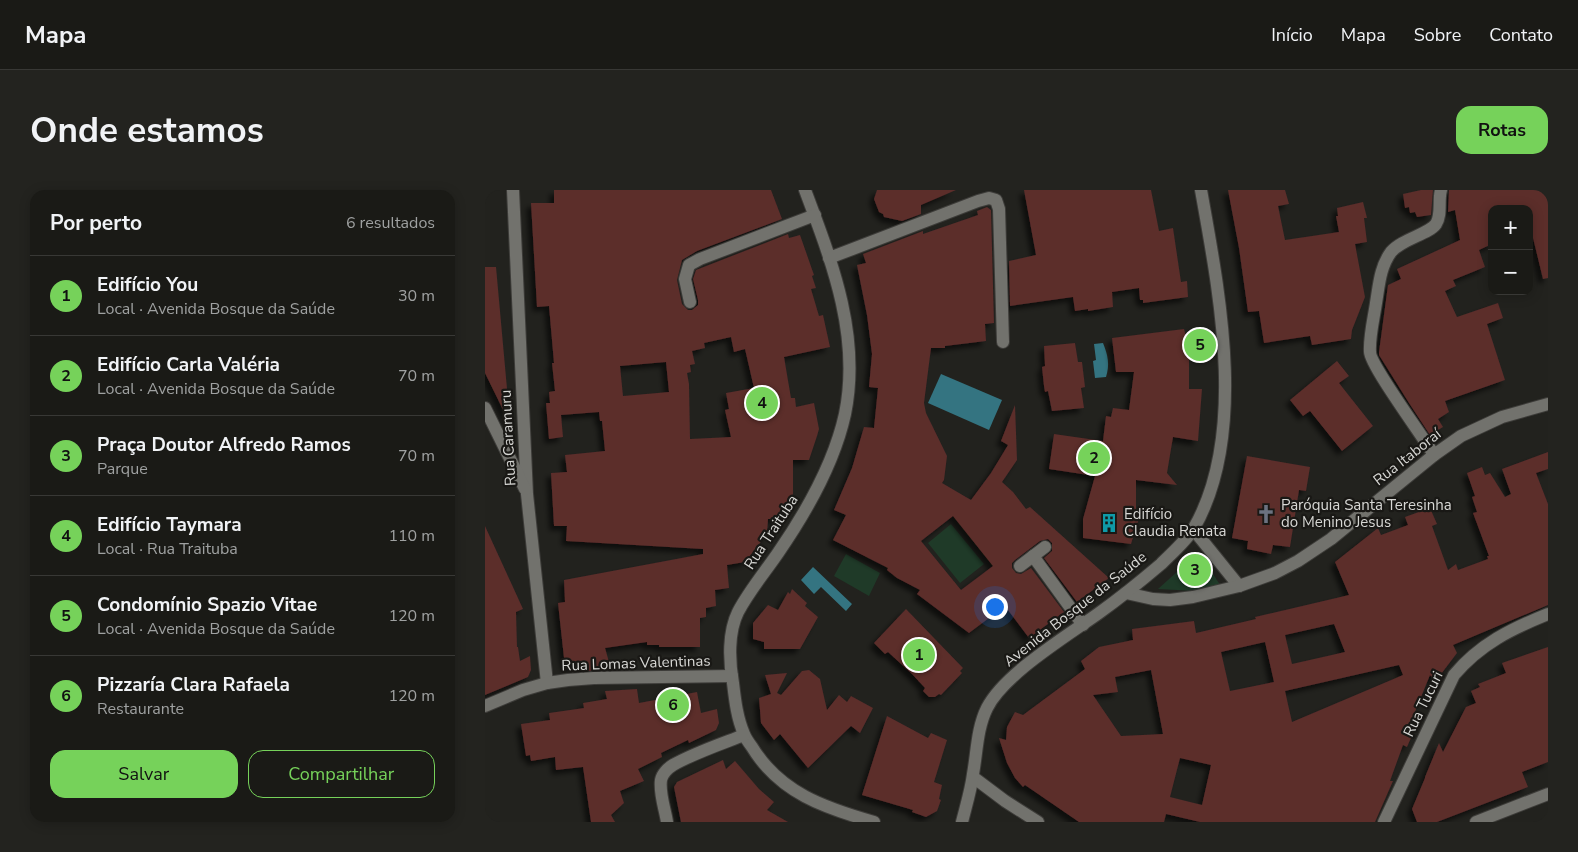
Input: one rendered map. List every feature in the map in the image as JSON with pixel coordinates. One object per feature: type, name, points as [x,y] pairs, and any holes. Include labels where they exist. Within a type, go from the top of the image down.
[{"type":"street","name":"Rua Caramuru","points":[[513,190],[527,494],[547,683]]},
{"type":"street","name":"Rua Traituba","points":[[805,190],[838,282],[849,340],[849,385],[844,415],[832,455],[817,489],[780,550],[738,613],[733,629],[731,676],[737,711],[744,735],[757,757],[776,778],[810,800],[874,822]]},
{"type":"street","name":"Avenida Bosque da Saúde","points":[[962,822],[973,777],[980,727],[987,707],[996,694],[1028,664],[1126,593],[1174,552],[1193,529],[1204,505],[1215,474],[1224,415],[1225,363],[1222,326],[1201,190]]},
{"type":"street","points":[[1434,455],[1383,377],[1370,351],[1379,288],[1385,263],[1393,249],[1436,224],[1439,217],[1441,190]]},
{"type":"street","points":[[829,258],[978,201],[989,198],[996,200],[999,209],[1003,342]]},
{"type":"street","points":[[690,302],[685,278],[689,265],[700,259],[815,215]]},
{"type":"street","name":"Rua Itaboraí","points":[[1126,593],[1153,599],[1170,600],[1193,597],[1239,586],[1275,573],[1298,561],[1331,539],[1434,455],[1461,436],[1502,417],[1548,404]]},
{"type":"street","points":[[485,408],[527,494]]},
{"type":"street","points":[[1193,529],[1239,586]]},
{"type":"street","points":[[1020,566],[1045,547]]},
{"type":"street","points":[[1033,556],[1083,625]]},
{"type":"street","name":"Rua Tucuri","points":[[1384,822],[1454,675],[1467,659],[1482,647],[1507,632],[1548,614]]},
{"type":"street","name":"Rua Lomas Valentinas","points":[[485,706],[523,690],[547,683],[594,678],[731,676]]},
{"type":"street","points":[[667,822],[661,786],[666,771],[671,766],[744,735]]},
{"type":"street","points":[[973,777],[1005,801],[1038,822]]},
{"type":"street","points":[[1476,822],[1548,794]]},
{"type":"green space","points":[[951,524],[984,564],[960,583],[928,543]]},
{"type":"green space","points":[[1199,552],[1222,588],[1195,591],[1158,589]]},
{"type":"green space","points":[[846,554],[880,573],[869,596],[834,576]]},
{"type":"water","points":[[1103,343],[1108,360],[1107,373],[1106,377],[1095,378],[1093,361],[1096,360],[1094,344]]},
{"type":"water","points":[[941,374],[1002,400],[989,430],[928,403]]},
{"type":"water","points":[[813,567],[852,604],[846,611],[821,587],[814,594],[801,580]]},
{"type":"building","points":[[554,190],[771,190],[782,219],[697,251],[682,260],[677,280],[682,304],[688,310],[692,310],[698,305],[693,279],[696,270],[788,234],[789,238],[800,235],[814,275],[812,276],[816,288],[811,289],[819,316],[823,315],[830,347],[784,357],[791,398],[795,398],[796,407],[814,403],[819,429],[817,436],[809,460],[793,460],[793,494],[778,519],[768,519],[767,534],[745,562],[727,565],[729,588],[715,590],[716,606],[706,608],[706,617],[700,618],[700,647],[659,647],[659,645],[647,645],[647,642],[605,648],[611,669],[608,670],[581,671],[579,664],[567,668],[564,658],[558,603],[565,602],[564,580],[703,554],[703,549],[566,541],[567,526],[554,526],[551,473],[567,472],[565,455],[605,451],[602,421],[600,421],[599,412],[561,415],[563,437],[549,439],[546,403],[550,403],[549,392],[555,391],[552,363],[554,363],[549,306],[537,307],[531,203],[554,203]],"holes":[[[731,337],[734,352],[745,349],[754,388],[726,393],[729,409],[725,410],[731,437],[690,439],[687,373],[691,372],[690,365],[695,364],[692,351],[705,348],[704,343]],[[666,362],[669,392],[623,396],[620,366]]]},
{"type":"building","points":[[877,190],[956,190],[921,205],[921,214],[902,221],[884,217],[879,212],[874,199]]},
{"type":"building","points":[[1024,190],[1151,190],[1159,231],[1173,228],[1181,282],[1187,281],[1188,297],[1143,303],[1143,300],[1140,300],[1139,288],[1112,292],[1113,307],[1088,311],[1088,309],[1075,311],[1073,297],[1010,306],[1009,261],[1036,255]]},
{"type":"building","points":[[1228,190],[1285,190],[1289,204],[1278,206],[1285,240],[1339,232],[1336,216],[1338,216],[1337,208],[1363,202],[1367,218],[1364,218],[1367,242],[1355,244],[1365,297],[1352,330],[1351,339],[1312,345],[1310,336],[1264,343],[1259,311],[1248,312]]},
{"type":"building","points":[[1421,190],[1433,190],[1431,215],[1417,217],[1415,212],[1410,213],[1409,207],[1405,208],[1403,194]]},
{"type":"building","points":[[1449,190],[1548,190],[1548,278],[1543,279],[1533,238],[1533,205],[1488,205],[1488,246],[1479,250],[1485,267],[1453,280],[1456,286],[1445,291],[1457,317],[1498,303],[1503,318],[1487,324],[1505,380],[1445,401],[1449,412],[1438,419],[1443,427],[1430,435],[1379,355],[1379,352],[1388,285],[1401,279],[1397,269],[1460,240],[1455,210],[1448,212]]},
{"type":"building","points":[[987,207],[991,210],[994,323],[985,324],[986,341],[945,346],[945,348],[931,348],[924,403],[926,413],[947,456],[942,483],[971,500],[991,473],[1008,445],[1001,441],[1015,405],[1017,460],[1002,482],[1013,492],[1026,509],[1030,507],[1109,578],[1077,602],[1044,558],[1052,551],[1052,543],[1048,539],[1040,541],[1015,560],[1012,563],[1012,568],[1016,573],[1021,574],[1031,568],[1064,612],[1029,638],[1005,606],[969,633],[917,594],[920,590],[897,578],[887,570],[888,568],[833,540],[846,515],[834,510],[852,468],[864,427],[874,428],[878,388],[869,387],[872,354],[867,315],[857,265],[866,263],[863,254],[923,231],[923,234],[978,215],[977,211]],"holes":[[[953,516],[993,566],[961,590],[921,541]]]},
{"type":"building","points":[[485,267],[496,267],[510,422],[485,373]]},
{"type":"building","points":[[1184,329],[1189,347],[1189,389],[1202,389],[1198,441],[1173,437],[1167,473],[1177,485],[1136,480],[1136,515],[1139,518],[1131,544],[1083,538],[1083,519],[1095,476],[1049,469],[1054,434],[1103,441],[1106,416],[1111,417],[1113,408],[1129,410],[1134,372],[1116,372],[1112,338]]},
{"type":"building","points":[[1075,343],[1078,362],[1082,362],[1085,387],[1081,388],[1084,408],[1052,411],[1048,391],[1045,392],[1044,386],[1042,367],[1045,366],[1044,346]]},
{"type":"building","points":[[1337,361],[1349,376],[1339,383],[1373,426],[1342,451],[1310,411],[1303,416],[1290,400]]},
{"type":"building","points":[[1548,452],[1548,469],[1536,473],[1548,504],[1548,605],[1453,645],[1457,653],[1435,682],[1430,675],[1412,719],[1417,724],[1407,747],[1403,745],[1390,781],[1393,781],[1375,822],[1200,822],[1166,814],[1164,822],[1079,822],[1025,785],[1023,787],[1015,778],[1007,763],[999,738],[1006,740],[1007,727],[1015,712],[1023,715],[1085,669],[1081,661],[1099,647],[1133,640],[1132,629],[1194,621],[1196,633],[1349,595],[1335,562],[1378,528],[1381,535],[1408,525],[1405,517],[1430,508],[1437,524],[1432,526],[1448,570],[1456,564],[1458,570],[1488,559],[1487,556],[1489,556],[1473,513],[1477,512],[1472,497],[1475,496],[1467,473],[1482,467],[1485,475],[1490,473],[1505,497],[1511,494],[1502,469]],"holes":[[[1334,624],[1345,652],[1292,664],[1285,635]],[[1265,642],[1274,682],[1230,691],[1221,652]],[[1399,665],[1403,675],[1292,722],[1285,691]],[[1151,670],[1163,734],[1121,736],[1093,695],[1118,692],[1115,677]],[[1180,758],[1211,765],[1202,805],[1170,797]]]},
{"type":"building","name":"Paróquia Santa Teresinha do Menino Jesus","points":[[1247,456],[1310,467],[1306,491],[1299,490],[1290,547],[1273,545],[1271,554],[1247,549],[1248,541],[1232,538]]},
{"type":"building","points":[[485,526],[523,609],[516,612],[517,647],[520,661],[530,656],[531,670],[528,677],[485,695]]},
{"type":"building","points":[[792,589],[807,603],[805,606],[818,617],[800,649],[764,649],[764,642],[753,639],[753,623],[768,605],[778,610],[788,592],[790,594]]},
{"type":"building","points":[[906,609],[963,668],[960,671],[962,673],[941,695],[929,697],[923,691],[925,688],[912,674],[888,652],[885,654],[874,643]]},
{"type":"building","points":[[1548,647],[1548,762],[1522,772],[1528,787],[1437,822],[1417,822],[1412,809],[1439,743],[1443,752],[1466,707],[1476,703],[1471,691],[1480,687],[1478,684],[1506,673],[1502,663]]},
{"type":"building","points":[[809,670],[820,679],[827,710],[839,695],[847,702],[851,696],[873,708],[860,733],[851,726],[808,768],[780,734],[774,740],[761,723],[759,698],[771,694],[765,675],[787,673],[777,693],[781,695],[802,671]]},
{"type":"building","points":[[637,689],[639,703],[697,692],[701,713],[717,709],[719,723],[716,730],[689,743],[688,740],[661,753],[662,757],[638,769],[644,781],[620,791],[624,803],[611,815],[615,822],[591,822],[583,767],[556,770],[555,757],[531,761],[530,755],[526,756],[521,724],[550,720],[549,713],[584,708],[583,703],[607,699],[605,691]]},
{"type":"building","points":[[887,716],[928,738],[931,733],[947,740],[934,782],[942,785],[939,799],[941,800],[937,811],[926,817],[912,812],[913,810],[862,795]]},
{"type":"building","points":[[723,760],[726,769],[735,761],[759,789],[774,802],[767,810],[788,822],[681,822],[674,787],[677,782]]},
{"type":"place","name":"Condomínio Spazio Vitae","points":[[1200,345]]},
{"type":"place","name":"Edifício Taymara","points":[[762,403]]},
{"type":"place","name":"Edifício Carla Valéria","points":[[1094,458]]},
{"type":"place","name":"Paróquia Santa Teresinha do Menino Jesus","points":[[1266,514]]},
{"type":"place","name":"Edifício Claudia Renata","points":[[1109,523]]},
{"type":"place","name":"Praça Doutor Alfredo Ramos","points":[[1195,570]]},
{"type":"place","name":"Edifício You","points":[[919,655]]},
{"type":"place","name":"Pizzaría Clara Rafaela","points":[[673,705]]}]
